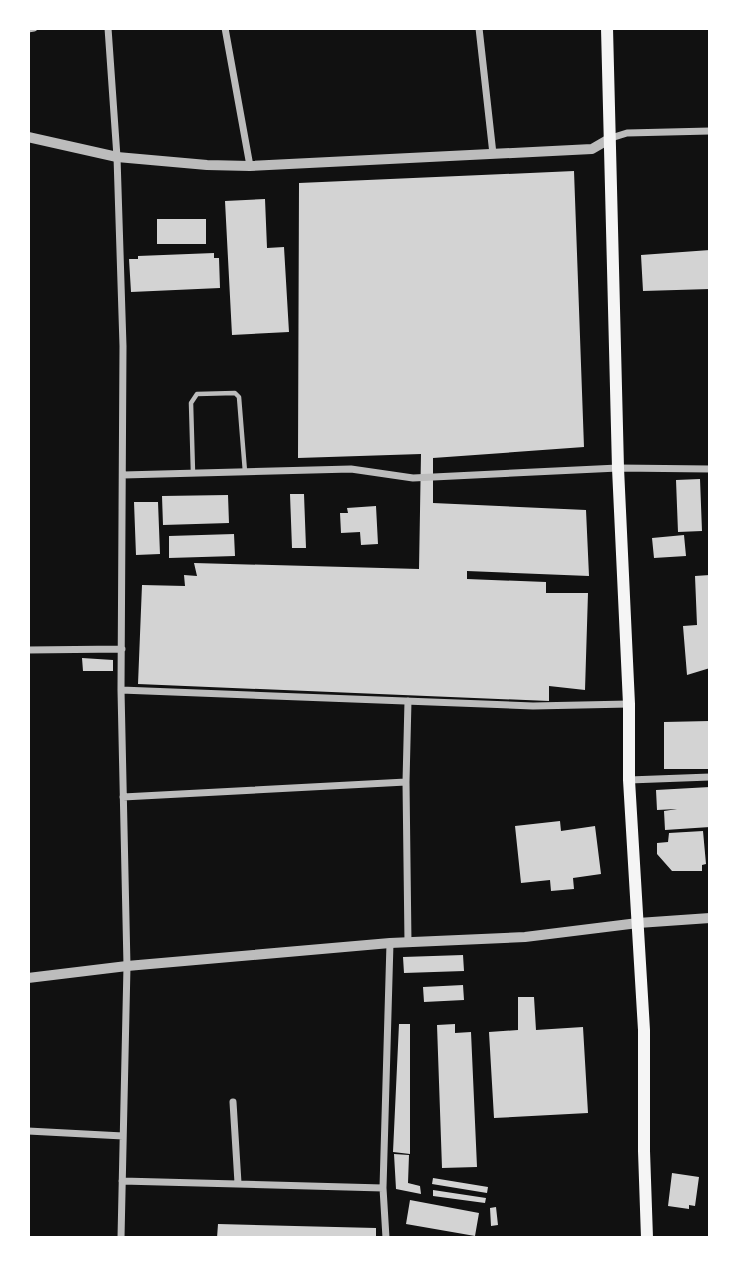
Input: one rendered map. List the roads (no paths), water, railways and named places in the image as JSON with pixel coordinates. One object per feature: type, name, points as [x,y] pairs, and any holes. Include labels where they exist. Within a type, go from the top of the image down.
[{"type":"main road","points":[[607,28],[618,468],[629,704],[629,779],[644,1030],[647,1238]]},
{"type":"street","points":[[28,29],[34,28]]},
{"type":"street","points":[[108,28],[117,157],[123,346],[121,690],[127,966],[121,1238]]},
{"type":"street","points":[[225,28],[250,166]]},
{"type":"street","points":[[479,28],[493,154]]},
{"type":"street","points":[[28,137],[117,157],[250,166],[592,149],[627,132],[710,131]]},
{"type":"street","points":[[123,475],[351,469],[413,478],[618,468],[710,469]]},
{"type":"street","points":[[28,650],[122,649]]},
{"type":"street","points":[[121,690],[533,706],[629,704]]},
{"type":"street","points":[[408,701],[408,943]]},
{"type":"street","points":[[629,779],[710,777]]},
{"type":"street","points":[[123,797],[406,782]]},
{"type":"street","points":[[28,978],[127,966],[390,943],[525,937],[638,923],[710,918]]},
{"type":"street","points":[[386,1238],[383,1188],[390,943]]},
{"type":"street","points":[[233,1102],[237,1183]]},
{"type":"street","points":[[28,1131],[123,1136]]},
{"type":"street","points":[[122,1181],[383,1188]]},
{"type":"lane","points":[[193,473],[191,403],[197,394],[235,393],[239,397],[245,472]]}]
